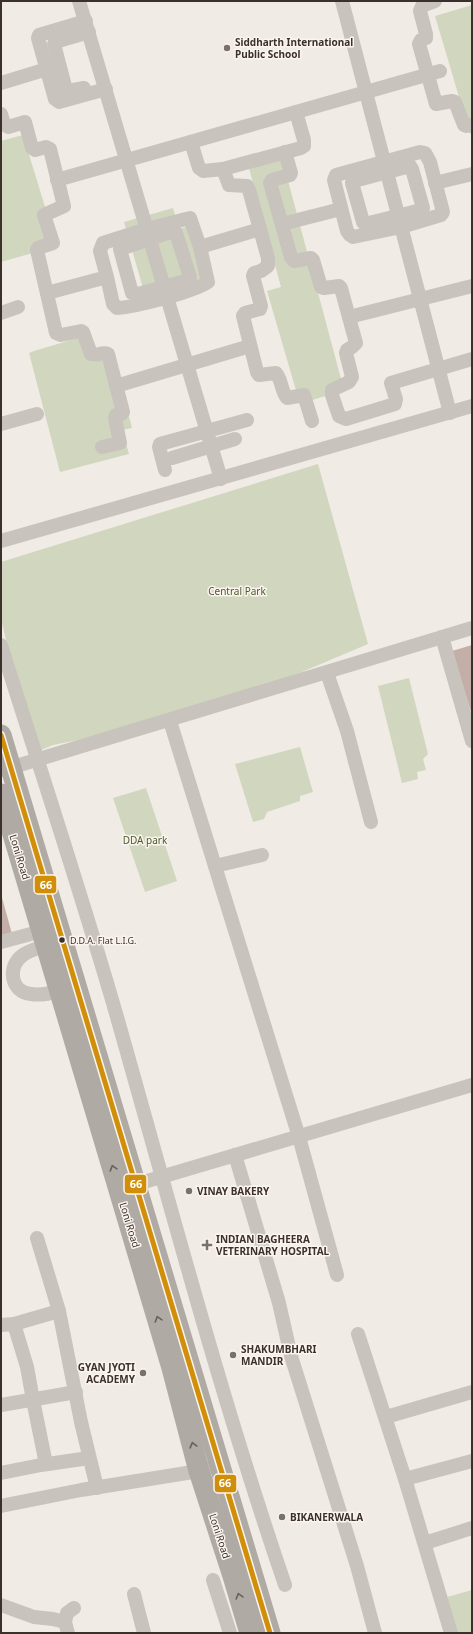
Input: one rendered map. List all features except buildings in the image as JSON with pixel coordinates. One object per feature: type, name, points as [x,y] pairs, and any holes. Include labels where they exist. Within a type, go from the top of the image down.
[{"type":"highway","name":"Loni Road","points":[[1,735],[6,769],[68,988],[128,1186],[220,1464],[270,1633]]},
{"type":"highway","name":"Loni Road","points":[[1,794],[44,939],[68,988]]},
{"type":"highway","name":"Loni Road","points":[[128,1186],[172,1368],[200,1471],[250,1633]]},
{"type":"street","points":[[79,1],[88,27],[221,479]]},
{"type":"street","points":[[342,1],[450,413]]},
{"type":"street","points":[[435,1],[422,6],[420,11],[426,38],[421,40],[419,44],[433,72],[436,104],[452,101],[455,102],[464,125],[472,125]]},
{"type":"street","points":[[88,27],[39,35],[38,38],[56,99],[59,102],[105,86]]},
{"type":"street","points":[[88,27],[55,42],[54,44],[66,90],[105,86]]},
{"type":"street","points":[[1,83],[47,69]]},
{"type":"street","points":[[57,180],[433,72]]},
{"type":"street","points":[[191,142],[199,168],[203,171],[223,169],[301,148],[304,146],[304,140],[296,112]]},
{"type":"street","points":[[1,114],[4,124],[8,127],[25,122],[32,148],[35,150],[46,148],[50,149],[64,206],[44,215],[53,243],[37,248],[56,333],[61,335],[81,331],[83,332],[91,354],[108,354],[123,412],[116,415],[115,418],[120,443],[102,447]]},
{"type":"street","points":[[285,152],[291,174],[272,180],[270,183],[291,258],[294,261],[311,258],[313,260],[321,287],[339,286],[356,343],[352,348],[347,350],[346,353],[352,377],[349,382],[332,390],[332,395],[339,416],[346,419],[395,404],[396,399],[391,383],[472,359]]},
{"type":"street","points":[[420,152],[425,153],[430,162],[442,212],[441,215],[399,221],[365,224],[362,222],[352,183],[385,167],[420,152]]},
{"type":"street","points":[[410,166],[423,207],[421,210],[399,221],[353,237],[347,231],[341,209],[334,180],[336,175],[385,167],[410,166]]},
{"type":"street","points":[[223,169],[229,185],[247,186],[268,258],[268,266],[261,271],[254,273],[253,276],[261,306],[260,309],[245,313],[243,316],[259,375],[276,373],[281,380],[284,396],[287,398],[304,395],[312,421]]},
{"type":"street","points":[[435,183],[472,174]]},
{"type":"street","points":[[282,224],[341,209]]},
{"type":"street","points":[[190,218],[200,247],[208,282],[194,289],[138,294],[132,293],[120,250],[121,248],[148,234],[190,218]]},
{"type":"street","points":[[200,247],[260,229]]},
{"type":"street","points":[[175,232],[190,277],[189,280],[166,292],[117,308],[114,304],[107,277],[100,251],[102,243],[148,234],[175,232]]},
{"type":"street","points":[[47,293],[107,277]]},
{"type":"street","points":[[349,317],[472,286]]},
{"type":"street","points":[[1,313],[18,307]]},
{"type":"street","points":[[116,386],[250,346]]},
{"type":"street","points":[[1,541],[472,406]]},
{"type":"street","points":[[1,424],[37,414]]},
{"type":"street","points":[[165,470],[159,447],[160,444],[247,420]]},
{"type":"street","points":[[172,458],[235,439]]},
{"type":"street","points":[[6,769],[472,628]]},
{"type":"street","points":[[442,637],[472,741]]},
{"type":"street","points":[[1,645],[116,1015],[206,1335],[285,1585]]},
{"type":"street","points":[[327,673],[346,731],[371,822]]},
{"type":"street","points":[[170,720],[299,1137],[337,1275]]},
{"type":"street","points":[[215,866],[262,854]]},
{"type":"street","points":[[44,939],[22,956],[14,967],[12,976],[14,984],[20,990],[29,994],[40,995],[68,988]]},
{"type":"street","points":[[1,942],[44,939]]},
{"type":"street","points":[[128,1186],[472,1085]]},
{"type":"street","points":[[235,1155],[279,1303],[291,1356],[357,1566],[375,1633]]},
{"type":"street","points":[[37,1238],[59,1311],[81,1422],[97,1488]]},
{"type":"street","points":[[46,1464],[41,1434],[32,1400],[27,1367],[7,1325],[59,1311]]},
{"type":"street","points":[[358,1334],[386,1417],[451,1633]]},
{"type":"street","points":[[1,1405],[76,1392]]},
{"type":"street","points":[[386,1417],[472,1392]]},
{"type":"street","points":[[1,1473],[46,1464],[89,1458]]},
{"type":"street","points":[[405,1479],[472,1461]]},
{"type":"street","points":[[1,1506],[200,1471],[220,1464]]},
{"type":"street","points":[[425,1543],[472,1528]]},
{"type":"street","points":[[213,1580],[230,1633]]},
{"type":"street","points":[[134,1594],[144,1633]]},
{"type":"street","points":[[1,1606],[34,1617],[53,1618],[66,1627]]},
{"type":"street","points":[[66,1627],[67,1613],[74,1608]]},
{"type":"green space","points":[[472,5],[472,133],[470,134],[435,16]]},
{"type":"green space","points":[[23,135],[57,246],[1,262],[1,141]]},
{"type":"green space","points":[[286,146],[286,173],[344,390],[300,404],[267,291],[281,287],[246,157]]},
{"type":"green space","points":[[173,208],[179,229],[197,224],[212,276],[145,295],[124,222]]},
{"type":"green space","points":[[85,336],[92,362],[113,356],[132,428],[122,430],[129,454],[60,472],[29,353]]},
{"type":"green space","name":"Central Park","points":[[318,464],[368,644],[283,680],[93,737],[53,745],[41,750],[18,689],[1,619],[1,562]]},
{"type":"green space","points":[[409,678],[428,754],[423,759],[426,770],[417,772],[418,779],[402,783],[378,686]]},
{"type":"green space","points":[[300,747],[313,792],[300,796],[300,801],[267,812],[264,819],[253,822],[235,764]]},
{"type":"green space","name":"DDA park","points":[[146,788],[177,881],[145,892],[113,798]]},
{"type":"green space","points":[[472,1590],[472,1633],[458,1633],[447,1597]]},
{"type":"transit line","name":"66","points":[[1,735],[270,1633]]},
{"type":"place","name":"Siddharth International Public School","points":[[227,48]]},
{"type":"place","name":"D.D.A. Flat L.I.G.","points":[[62,940]]},
{"type":"place","name":"VINAY BAKERY","points":[[189,1191]]},
{"type":"place","name":"INDIAN BAGHEERA VETERINARY HOSPITAL","points":[[207,1245]]},
{"type":"place","name":"SHAKUMBHARI MANDIR","points":[[233,1355]]},
{"type":"place","name":"GYAN JYOTI ACADEMY","points":[[143,1373]]},
{"type":"place","name":"BIKANERWALA","points":[[282,1517]]}]
